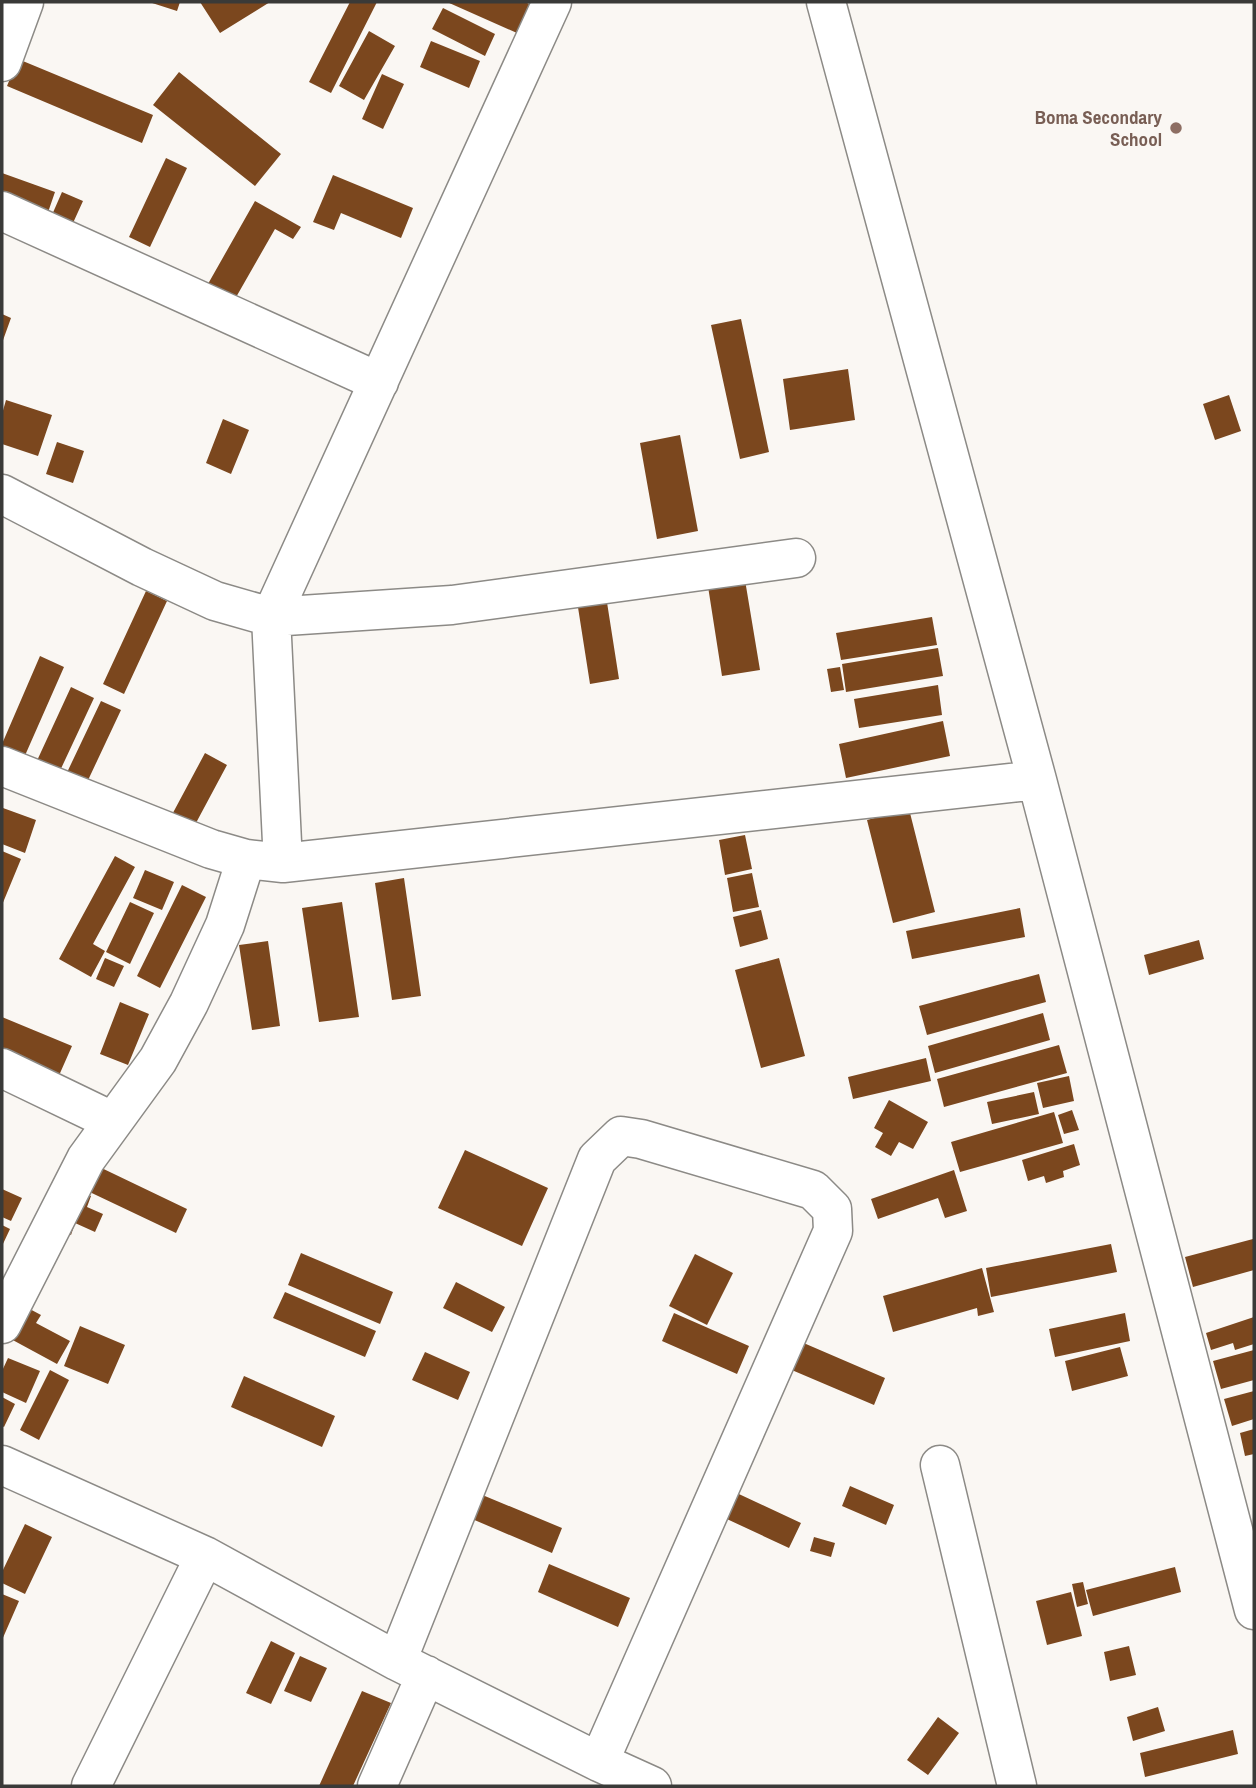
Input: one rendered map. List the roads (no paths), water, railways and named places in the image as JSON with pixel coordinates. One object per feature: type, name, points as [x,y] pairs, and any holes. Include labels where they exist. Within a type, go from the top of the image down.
[{"type":"street","points":[[2,62],[24,2]]},
{"type":"street","points":[[2,1324],[86,1158],[158,1060],[189,1003],[225,925],[264,861],[271,617],[552,2]]},
{"type":"street","points":[[826,2],[1037,780],[1254,1610]]},
{"type":"street","points":[[2,211],[379,382]]},
{"type":"street","points":[[2,494],[142,567],[215,601],[271,617],[452,605],[796,558]]},
{"type":"street","points":[[2,766],[211,849],[264,861],[1037,780]]},
{"type":"street","points":[[2,1068],[112,1121]]},
{"type":"street","points":[[377,1786],[412,1668],[597,1159],[621,1136],[641,1139],[813,1190],[832,1209],[833,1231],[599,1762]]},
{"type":"street","points":[[2,1465],[205,1556],[412,1668],[652,1786]]},
{"type":"street","points":[[940,1465],[1017,1786]]},
{"type":"street","points":[[91,1786],[205,1556]]},
{"type":"place","name":"Boma Secondary School","points":[[1176,128]]}]
